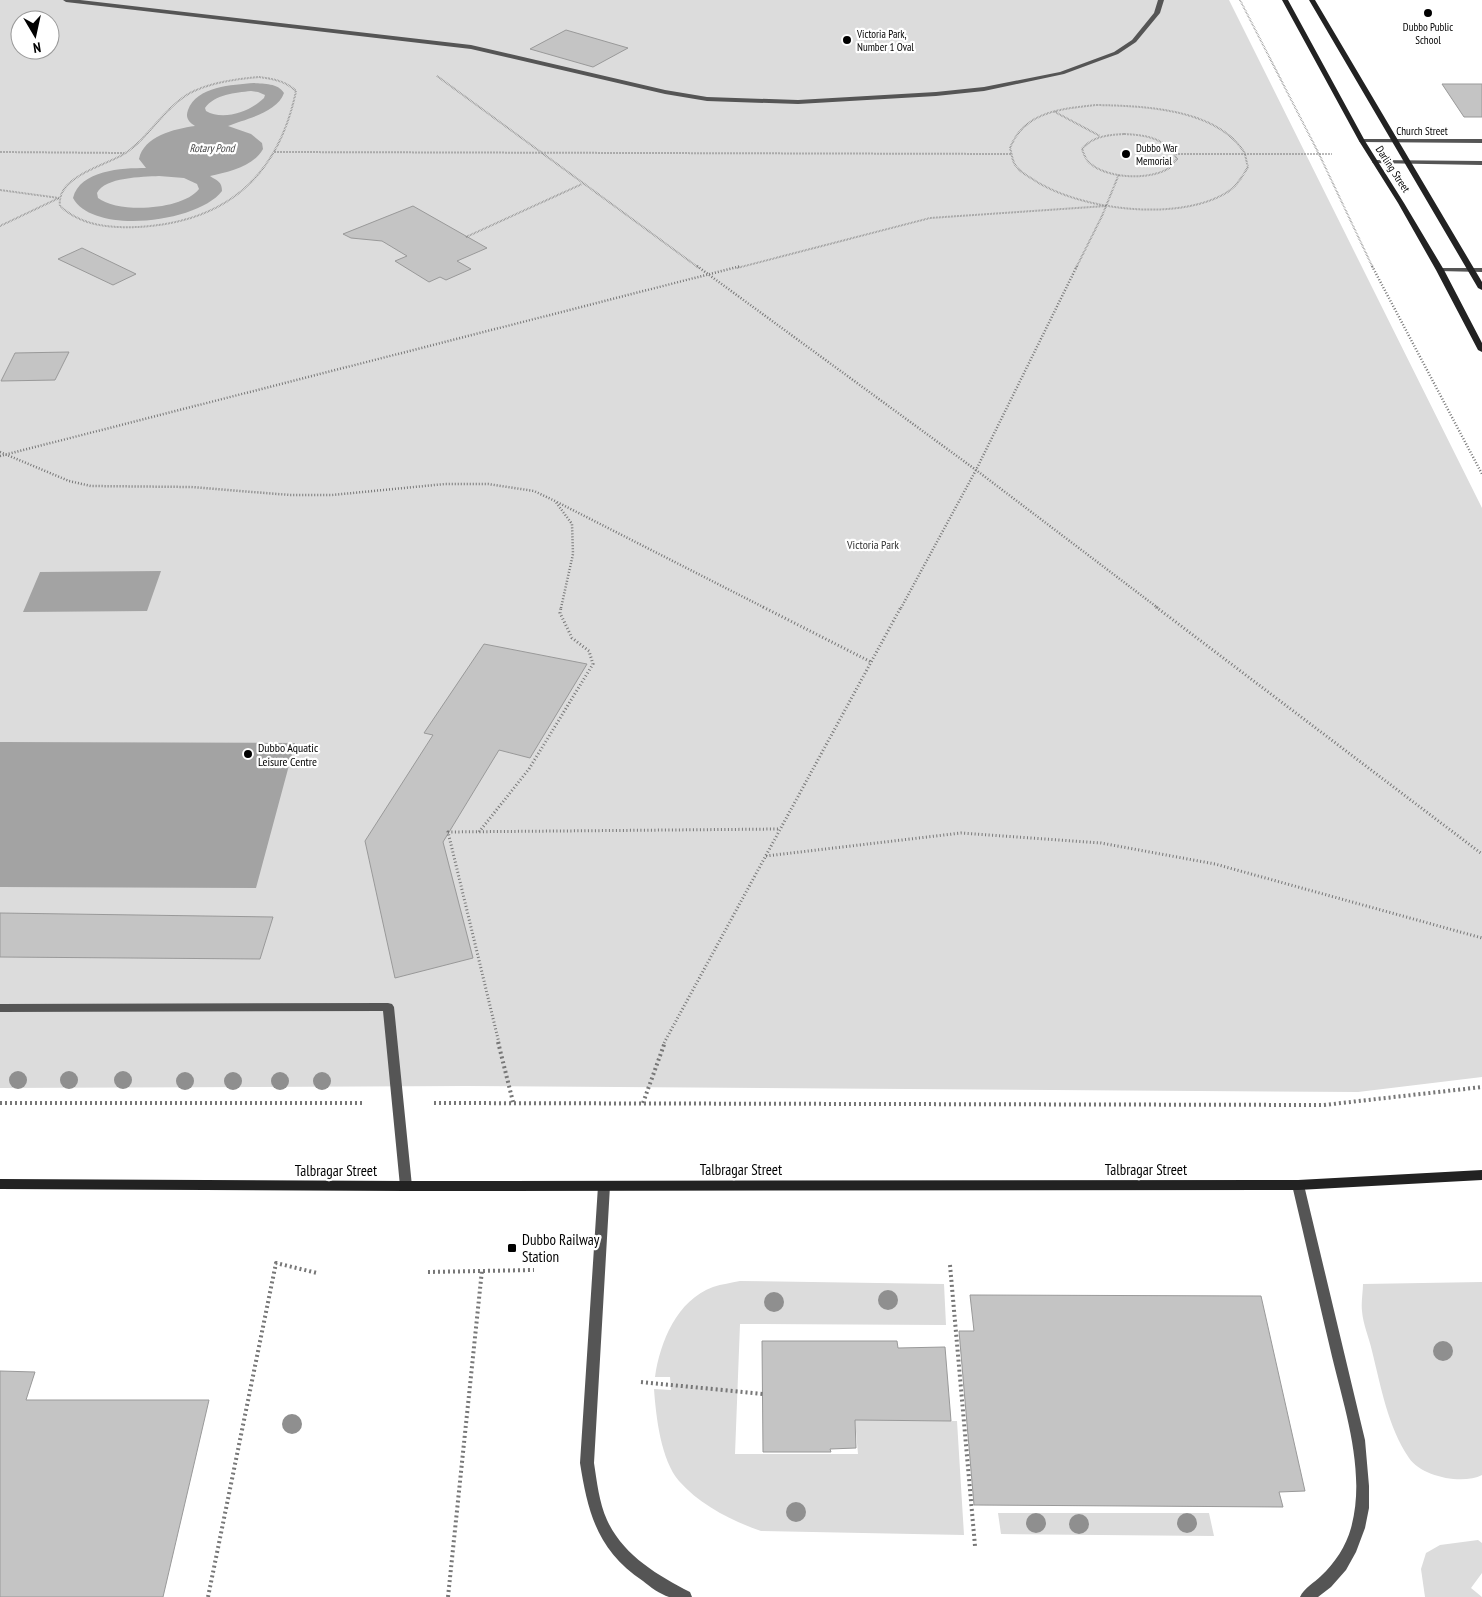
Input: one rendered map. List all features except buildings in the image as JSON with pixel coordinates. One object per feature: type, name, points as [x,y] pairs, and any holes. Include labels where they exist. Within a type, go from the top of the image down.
[{"type":"street","points":[[66,0],[471,46],[665,92],[751,102],[889,98],[984,88],[1069,70],[1116,53],[1134,41],[1157,13],[1161,0]]},
{"type":"street","name":"Darling Street","points":[[1285,0],[1362,141],[1402,203],[1440,270],[1482,350]]},
{"type":"street","name":"Darling Street","points":[[1312,0],[1482,288]]},
{"type":"street","name":"Church Street","points":[[1362,141],[1482,141]]},
{"type":"street","points":[[1375,162],[1482,163]]},
{"type":"street","points":[[1440,270],[1482,270]]},
{"type":"street","points":[[0,1008],[388,1007],[406,1186]]},
{"type":"street","name":"Talbragar Street","points":[[0,1184],[406,1186],[1298,1185],[1482,1175]]},
{"type":"street","points":[[1298,1185],[1356,1431],[1363,1473],[1363,1501],[1356,1538],[1340,1568],[1321,1587],[1307,1597]]},
{"type":"street","points":[[604,1186],[587,1454],[588,1472],[595,1506],[605,1533],[627,1560],[652,1581],[685,1597]]},
{"type":"path","points":[[1240,0],[1376,274],[1482,474]]},
{"type":"path","points":[[387,37],[542,154],[976,470],[1482,854]]},
{"type":"path","points":[[0,226],[59,198],[67,184],[125,153],[185,96],[194,90],[223,82],[266,78],[292,84],[296,91],[295,99],[274,152],[224,206],[202,215],[174,222],[142,227],[114,228],[92,224],[72,217],[60,206],[59,198]]},
{"type":"path","points":[[2,456],[930,218],[1106,206],[1148,209],[1188,206],[1220,196],[1240,183],[1248,167],[1243,150],[1227,134],[1201,120],[1168,110],[1132,105],[1096,105],[1055,112],[1035,118],[1016,132],[1010,148],[1016,166],[1036,183],[1067,197],[1106,206]]},
{"type":"path","points":[[1055,112],[1100,137]]},
{"type":"path","points":[[1124,134],[1140,135],[1167,144],[1175,154],[1177,159],[1173,166],[1165,171],[1140,176],[1119,174],[1097,168],[1082,156],[1082,149],[1086,143],[1100,137],[1124,134]]},
{"type":"path","points":[[0,152],[125,153]]},
{"type":"path","points":[[274,152],[1012,154]]},
{"type":"path","points":[[1175,154],[1370,154]]},
{"type":"path","points":[[643,1103],[664,1043],[976,470],[1106,206],[1119,174]]},
{"type":"path","points":[[466,237],[583,184]]},
{"type":"path","points":[[0,190],[59,198]]},
{"type":"path","points":[[0,452],[2,456],[69,481],[92,486],[191,487],[290,495],[332,495],[445,484],[488,484],[534,491],[871,662]]},
{"type":"path","points":[[479,832],[529,769],[594,664],[589,651],[572,638],[560,613],[573,554],[572,524],[555,501]]},
{"type":"path","points":[[513,1102],[448,832],[780,829]]},
{"type":"path","points":[[766,856],[961,833],[1101,843],[1215,864],[1482,938]]},
{"type":"path","points":[[0,1103],[398,1104],[513,1102],[1324,1105],[1482,1087]]},
{"type":"path","points":[[208,1597],[276,1263],[317,1273]]},
{"type":"path","points":[[950,1265],[975,1546]]},
{"type":"path","points":[[448,1597],[482,1270]]},
{"type":"path","points":[[428,1272],[534,1270]]},
{"type":"path","points":[[641,1382],[763,1394]]},
{"type":"green space","name":"Victoria Park","points":[[0,0],[1229,0],[1482,508],[1482,1077],[1358,1092],[466,1086],[0,1088]]},
{"type":"green space","points":[[740,1281],[944,1284],[946,1325],[740,1324],[735,1454],[858,1454],[855,1420],[957,1421],[964,1535],[761,1531],[707,1505],[687,1490],[679,1481],[668,1462],[660,1438],[656,1412],[654,1389],[671,1390],[670,1377],[655,1377],[661,1350],[672,1324],[689,1302],[700,1293],[713,1287]]},
{"type":"green space","points":[[1482,1282],[1482,1475],[1474,1478],[1454,1479],[1433,1474],[1415,1465],[1402,1446],[1390,1420],[1364,1321],[1362,1308],[1363,1284]]},
{"type":"green space","points":[[998,1513],[1209,1513],[1214,1536],[1001,1534]]},
{"type":"green space","points":[[1478,1540],[1482,1543],[1482,1573],[1471,1588],[1482,1597],[1425,1597],[1421,1569],[1426,1553],[1440,1545]]},
{"type":"water","name":"Rotary Pond","points":[[254,83],[278,87],[284,93],[275,106],[251,118],[228,126],[251,134],[262,143],[263,149],[259,155],[247,164],[210,176],[220,183],[222,191],[210,202],[192,211],[170,217],[123,221],[102,217],[84,210],[73,198],[77,189],[93,176],[114,170],[146,168],[139,159],[142,151],[153,139],[178,129],[195,126],[188,120],[187,113],[199,96],[216,88]],"holes":[[[251,91],[265,95],[264,98],[244,111],[228,115],[213,114],[206,111],[205,108],[209,103],[220,97]],[[159,176],[184,178],[197,184],[199,189],[191,196],[179,202],[150,207],[120,206],[98,198],[97,193],[101,188],[116,181]]]},
{"type":"water","points":[[161,571],[147,611],[23,612],[40,572]]},
{"type":"water","points":[[0,742],[295,743],[256,888],[0,887]]},
{"type":"place","name":"Dubbo Public School","points":[[1428,13]]},
{"type":"place","name":"Victoria Park, Number 1 Oval","points":[[847,40]]},
{"type":"place","name":"Dubbo War Memorial","points":[[1126,154]]},
{"type":"place","name":"Dubbo Aquatic Leisure Centre","points":[[248,754]]},
{"type":"place","name":"Dubbo Railway Station","points":[[512,1248]]}]
